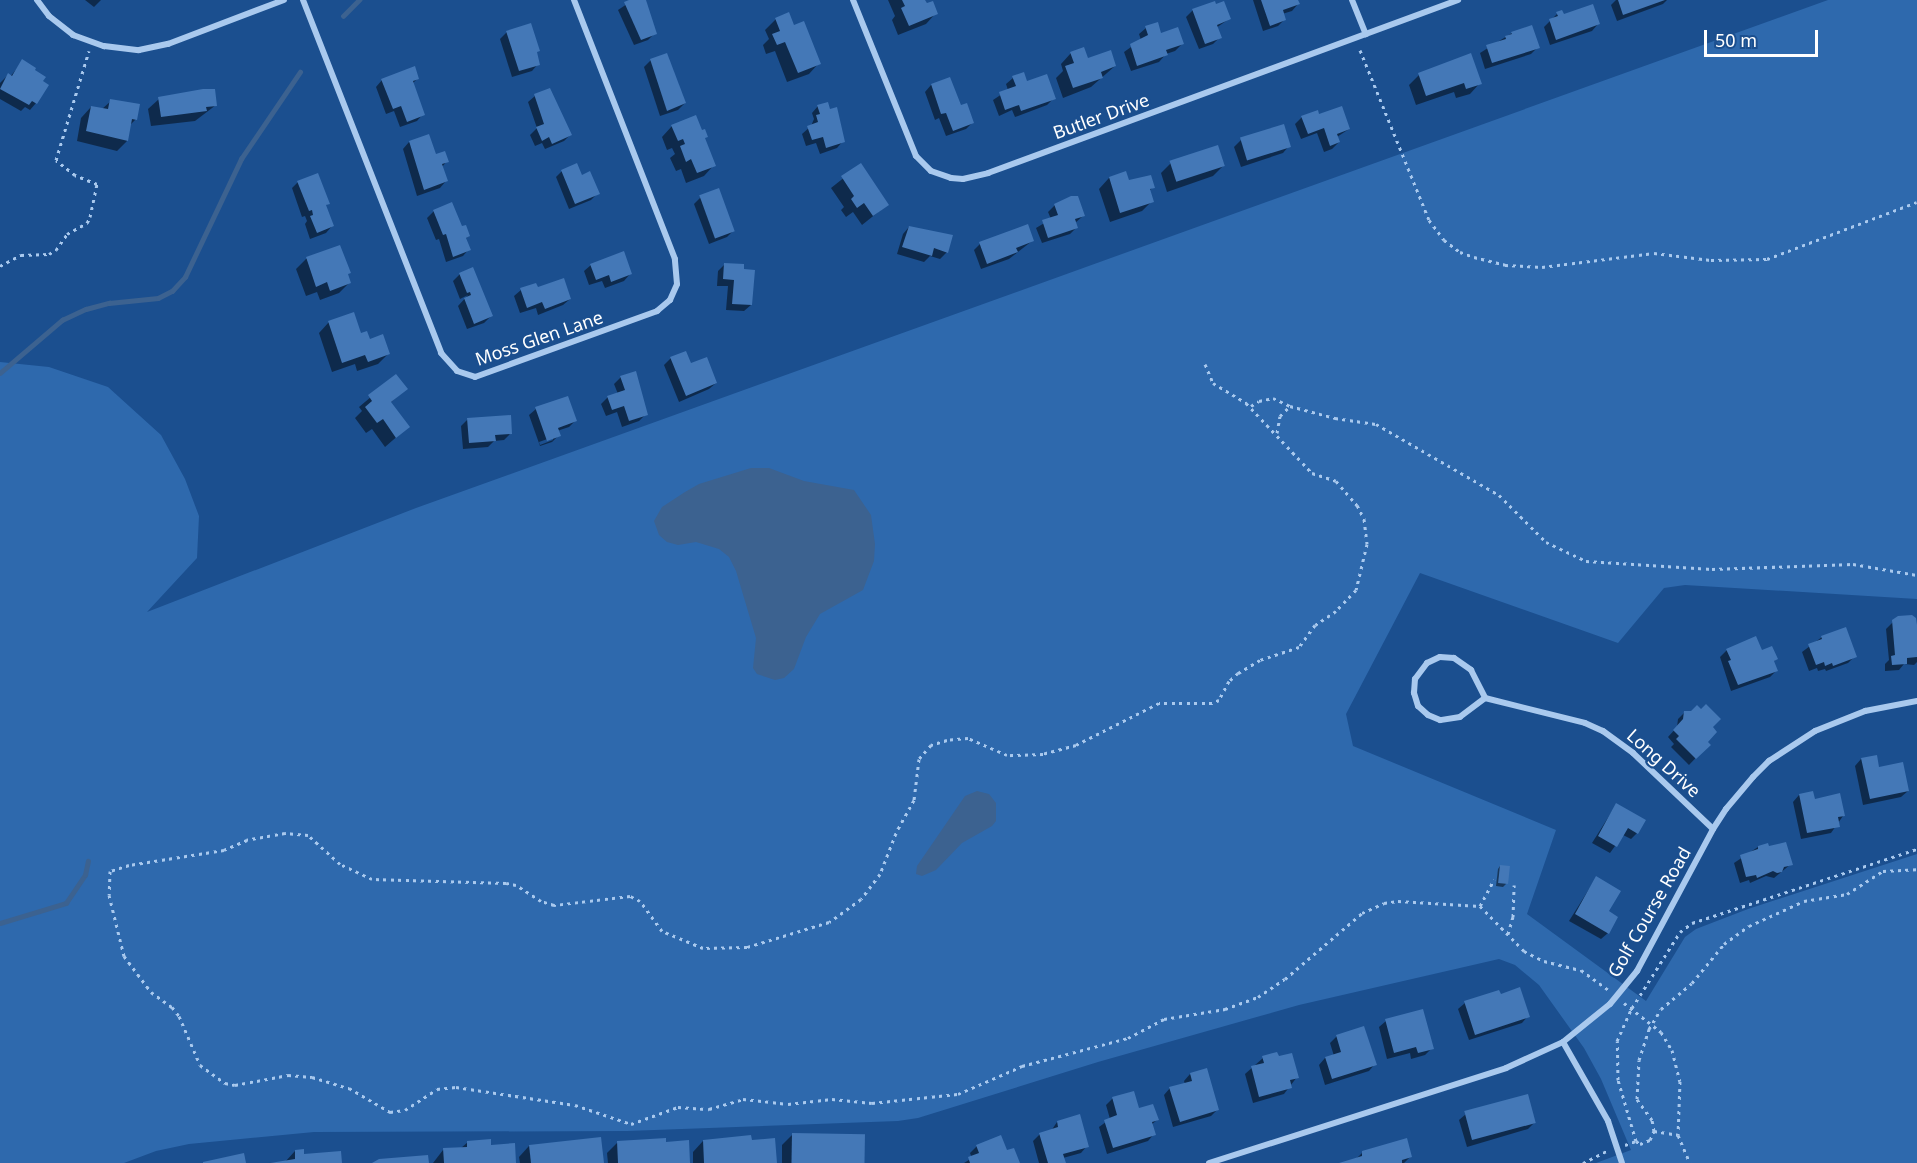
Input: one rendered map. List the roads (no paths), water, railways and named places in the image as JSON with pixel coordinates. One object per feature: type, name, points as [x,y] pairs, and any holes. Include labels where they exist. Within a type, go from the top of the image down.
[{"type":"street","points":[[37,0],[61,27],[91,43],[118,50],[153,48],[284,0]]},
{"type":"street","name":"Moss Glen Lane","points":[[303,0],[441,353],[457,371],[475,377],[657,311],[670,300],[677,284],[675,259],[574,0]]},
{"type":"street","name":"Butler Drive","points":[[853,0],[916,156],[931,171],[951,178],[988,173],[1458,0]]},
{"type":"street","points":[[1352,0],[1366,34]]},
{"type":"street","points":[[1440,657],[1454,658],[1471,670],[1485,698],[1460,717],[1440,720],[1428,716],[1418,706],[1414,693],[1415,679],[1427,663],[1440,657]]},
{"type":"street","name":"Long Drive","points":[[1485,698],[1585,723],[1603,731],[1633,753],[1713,829]]},
{"type":"street","name":"Golf Course Road","points":[[1209,1163],[1506,1068],[1563,1042],[1616,997],[1637,971],[1725,809],[1769,761],[1815,731],[1865,711],[1917,701]]},
{"type":"street","points":[[1563,1042],[1608,1121],[1622,1163]]},
{"type":"waterway","points":[[343,16],[359,0]]},
{"type":"waterway","points":[[0,373],[62,320],[86,309],[109,303],[158,298],[172,291],[185,277],[241,159],[300,72]]},
{"type":"waterway","points":[[0,923],[66,903],[85,875],[88,861]]}]
